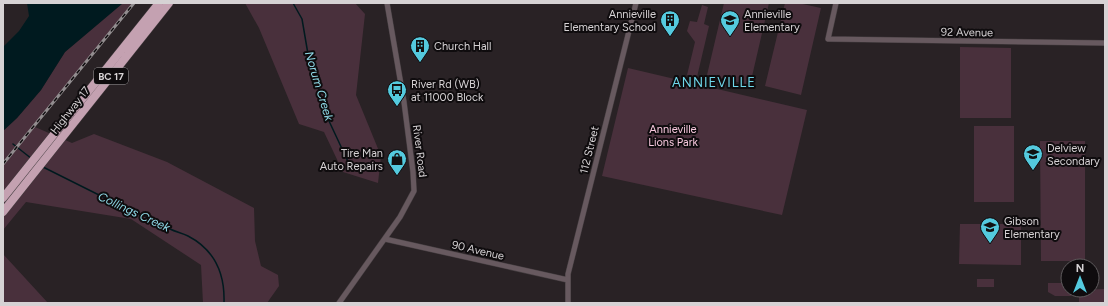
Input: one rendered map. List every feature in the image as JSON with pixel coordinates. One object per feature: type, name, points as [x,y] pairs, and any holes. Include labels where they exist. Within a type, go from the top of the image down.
[{"type":"highway","name":"Highway 17","points":[[3,198],[159,3]]},
{"type":"highway","name":"Highway 17","points":[[3,212],[169,3]]},
{"type":"street","name":"River Road","points":[[339,303],[385,239],[409,202],[414,191],[404,102],[387,3]]},
{"type":"street","name":"112 Street","points":[[568,303],[568,280],[636,3]]},
{"type":"street","name":"92 Avenue","points":[[836,3],[828,38],[1105,43]]},
{"type":"street","name":"90 Avenue","points":[[385,239],[568,280]]},
{"type":"green space","points":[[123,3],[133,3],[35,127],[72,143],[94,134],[167,162],[254,208],[255,241],[261,266],[278,275],[279,286],[267,303],[203,303],[201,265],[131,219],[26,202],[3,230],[3,131],[17,118],[41,90],[65,52]]},
{"type":"green space","points":[[245,3],[355,3],[365,14],[356,95],[381,156],[378,183],[343,172],[324,132],[299,124],[259,28]]},
{"type":"green space","points":[[724,3],[769,3],[750,85],[707,75]]},
{"type":"green space","points":[[785,3],[798,3],[821,8],[801,95],[765,86]]},
{"type":"green space","points":[[702,5],[708,7],[704,24],[709,26],[697,77],[687,75],[695,42],[687,31],[690,21],[697,22]]},
{"type":"green space","points":[[960,47],[1011,48],[1011,118],[960,118]]},
{"type":"green space","name":"Annieville Lions Park","points":[[628,68],[807,110],[782,215],[602,176]]},
{"type":"green space","points":[[974,126],[1014,126],[1014,202],[974,202]]},
{"type":"green space","points":[[1040,141],[1085,141],[1085,258],[1060,258],[1060,261],[1041,261]]},
{"type":"green space","points":[[960,224],[1021,224],[1021,265],[959,264]]},
{"type":"green space","points":[[3,254],[48,303],[3,303]]},
{"type":"green space","points":[[977,279],[994,279],[994,287],[977,287]]},
{"type":"green space","points":[[1048,283],[1060,283],[1060,296],[1055,296],[1048,292]]},
{"type":"green space","points":[[1100,289],[1105,289],[1105,303],[1079,303],[1079,298],[1100,298]]},
{"type":"water","points":[[27,3],[123,3],[65,52],[41,90],[17,118],[3,131],[3,47],[19,31],[29,16]]},
{"type":"waterway","name":"Norum Creek","points":[[293,3],[302,19],[309,60],[329,121],[351,168]]},
{"type":"waterway","name":"Collings Creek","points":[[13,144],[32,159]]},
{"type":"waterway","name":"Collings Creek","points":[[43,167],[131,211],[188,236],[205,248],[212,256],[220,273],[223,282],[224,303]]},
{"type":"railway","points":[[3,164],[134,3]]},
{"type":"place","name":"Annieville Elementary School","points":[[670,37]]},
{"type":"place","name":"Annieville Elementary","points":[[730,37]]},
{"type":"place","name":"Church Hall","points":[[420,63]]},
{"type":"place","name":"River Rd (WB) at 11000 Block","points":[[397,107]]},
{"type":"place","name":"Delview Secondary","points":[[1033,171]]},
{"type":"place","name":"Tire Man Auto Repairs","points":[[397,176]]},
{"type":"place","name":"Gibson Elementary","points":[[990,244]]},
{"type":"district","name":"ANNIEVILLE","points":[[714,82]]}]
